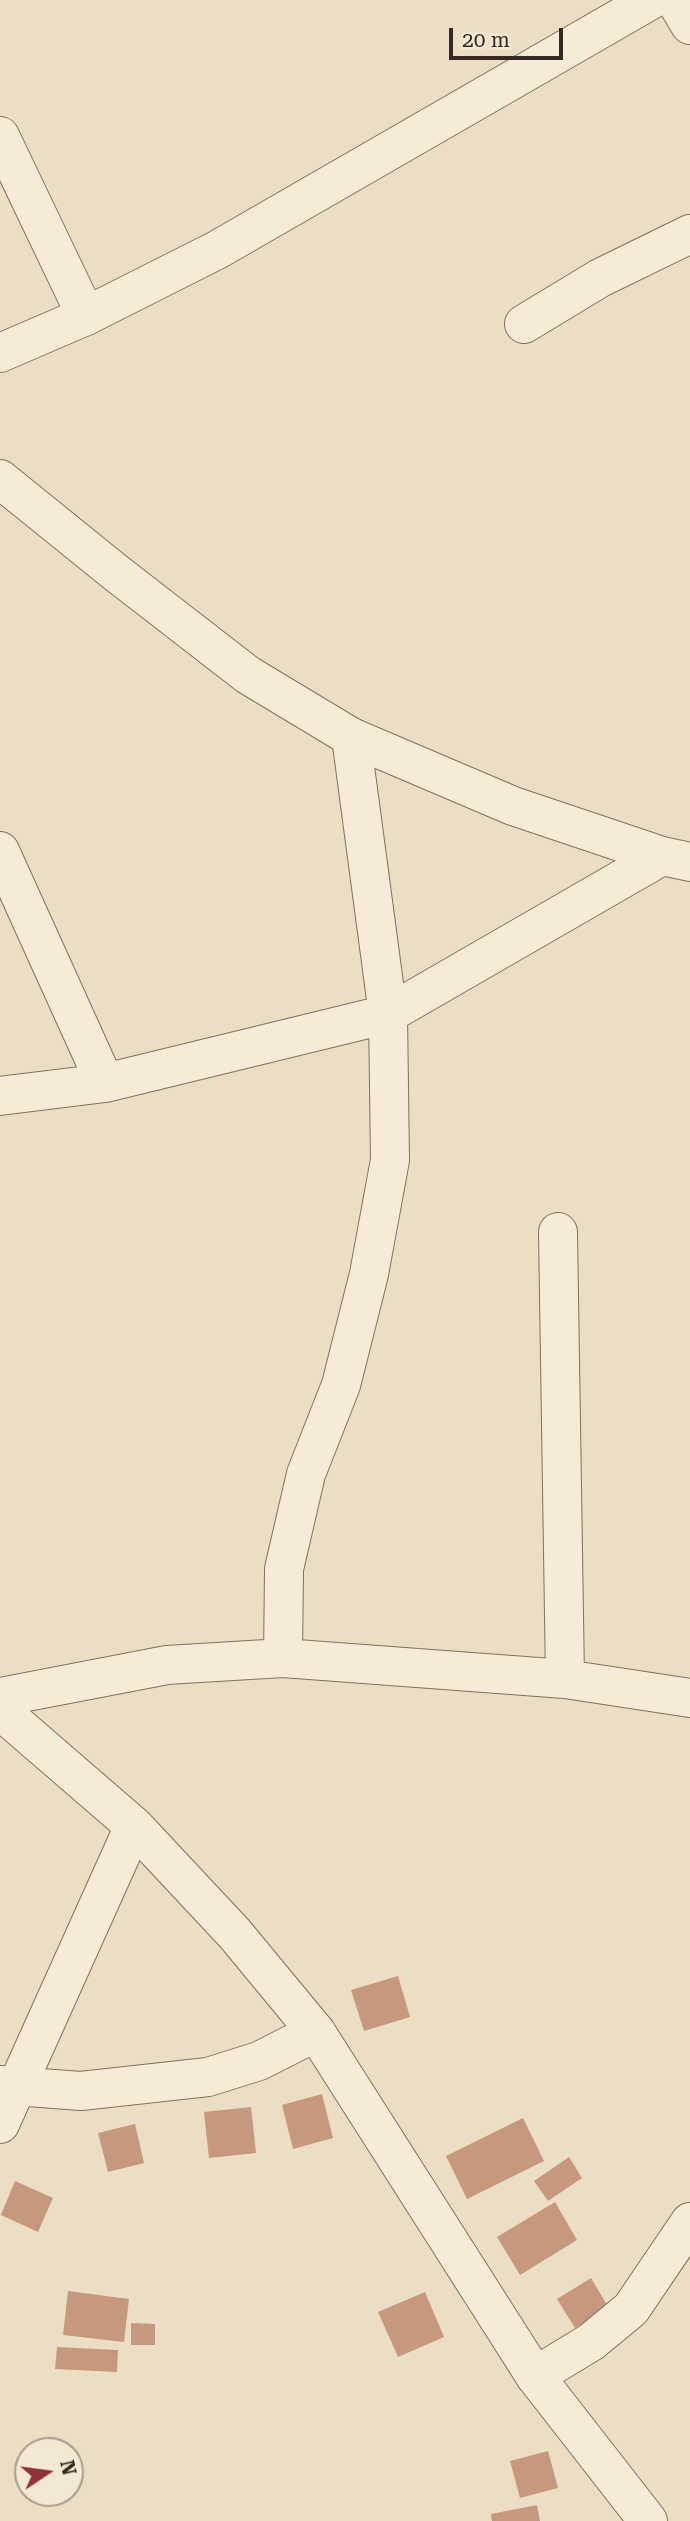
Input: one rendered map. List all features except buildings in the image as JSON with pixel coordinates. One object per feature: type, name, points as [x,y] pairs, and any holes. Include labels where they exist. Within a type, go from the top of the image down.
[{"type":"street","points":[[0,353],[86,316],[218,250],[651,0]]},
{"type":"street","points":[[675,0],[690,25]]},
{"type":"street","points":[[0,136],[86,316]]},
{"type":"street","points":[[524,324],[600,278],[690,234]]},
{"type":"street","points":[[0,479],[248,675],[351,737],[513,806],[676,859]]},
{"type":"street","points":[[283,1658],[284,1569],[306,1474],[341,1385],[369,1274],[390,1160],[388,1014],[351,737]]},
{"type":"street","points":[[0,851],[106,1083]]},
{"type":"street","points":[[0,1096],[106,1083],[388,1014],[676,859]]},
{"type":"street","points":[[558,1232],[565,1679]]},
{"type":"street","points":[[0,1697],[167,1665],[283,1658],[565,1679],[690,1698]]},
{"type":"street","points":[[0,1710],[134,1826],[235,1934],[316,2032],[535,2376],[648,2521]]},
{"type":"street","points":[[0,2124],[9,2086],[134,1826]]},
{"type":"street","points":[[9,2086],[81,2091],[208,2077],[259,2061],[316,2032]]},
{"type":"street","points":[[535,2376],[591,2342],[631,2309],[690,2222]]}]
